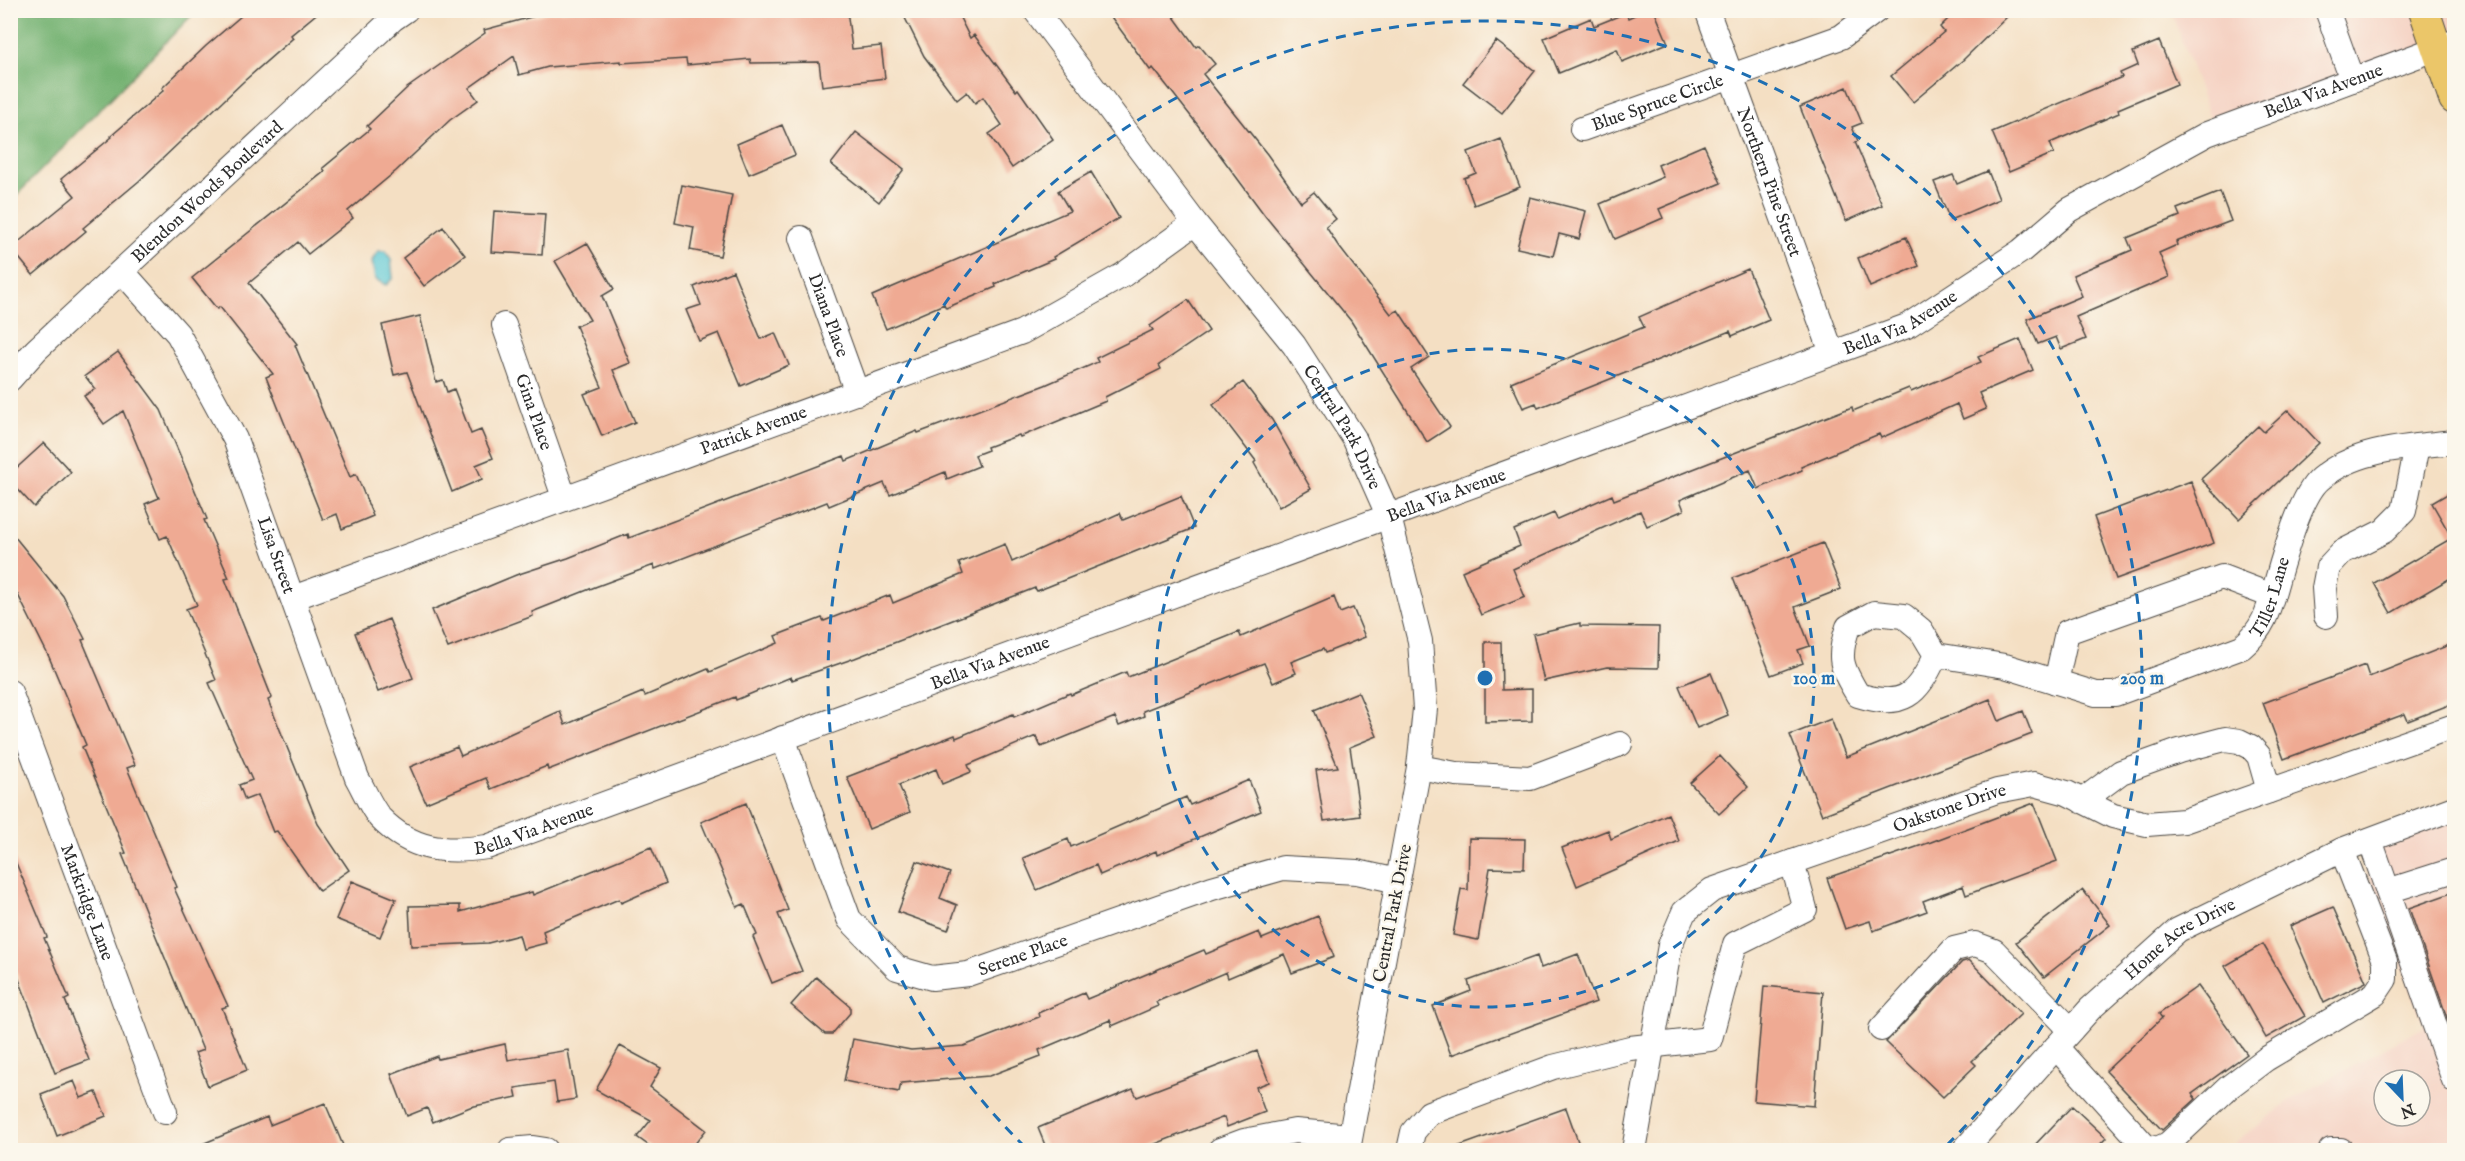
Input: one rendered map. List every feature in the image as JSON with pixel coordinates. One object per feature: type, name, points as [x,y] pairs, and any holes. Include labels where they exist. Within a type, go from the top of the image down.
[{"type":"main road","points":[[2424,10],[2446,45],[2454,99]]},
{"type":"street","name":"Blendon Woods Boulevard","points":[[10,378],[36,350],[393,19],[406,10]]},
{"type":"street","name":"Central Park Drive","points":[[1035,10],[1195,223],[1294,345],[1354,438],[1389,517],[1420,641],[1425,709],[1419,766],[1349,1143]]},
{"type":"street","name":"Northern Pine Street","points":[[1707,10],[1832,353]]},
{"type":"street","name":"Blue Spruce Circle","points":[[1582,129],[1841,37],[1877,10]]},
{"type":"street","points":[[2327,10],[2352,80]]},
{"type":"street","name":"Bella Via Avenue","points":[[416,844],[451,852],[487,847],[1907,326],[2021,251],[2068,210],[2207,134],[2446,45]]},
{"type":"street","name":"Patrick Avenue","points":[[292,598],[1022,332],[1123,275],[1195,223]]},
{"type":"street","name":"Diana Place","points":[[801,238],[857,393]]},
{"type":"street","name":"Lisa Street","points":[[122,271],[178,334],[235,439],[357,778],[380,818],[416,844]]},
{"type":"street","name":"Gina Place","points":[[504,325],[564,498]]},
{"type":"street","name":"Tiller Lane","points":[[1936,655],[2005,666],[2096,694],[2115,694],[2242,647],[2257,635],[2272,596],[2293,526],[2318,480],[2352,459],[2391,449],[2454,442]]},
{"type":"street","points":[[2326,616],[2324,588],[2328,567],[2342,552],[2384,531],[2404,511],[2417,446]]},
{"type":"street","points":[[2056,682],[2067,632],[2222,577],[2272,596]]},
{"type":"street","name":"Markridge Lane","points":[[10,692],[165,1112]]},
{"type":"street","name":"Oakstone Drive","points":[[1634,1150],[1670,945],[1684,912],[1712,890],[1997,791],[2034,784],[2082,801],[2113,816],[2148,824],[2184,821],[2454,726]]},
{"type":"street","name":"Serene Place","points":[[783,738],[849,919],[897,968],[932,978],[968,974],[1212,888],[1283,868],[1357,872],[1398,881]]},
{"type":"street","points":[[2082,801],[2121,772],[2179,751],[2225,739],[2239,741],[2259,756],[2270,791]]},
{"type":"street","points":[[1419,766],[1456,774],[1530,778],[1620,744]]},
{"type":"street","name":"Home Acre Drive","points":[[1964,1150],[2090,1009],[2178,930],[2342,850],[2454,808]]},
{"type":"street","points":[[2370,840],[2454,1080]]},
{"type":"street","points":[[1881,1029],[1954,949],[1975,944],[1994,951],[2145,1146],[2157,1149],[2168,1144],[2229,1087],[2266,1059],[2376,994],[2385,979],[2385,962],[2342,850]]},
{"type":"street","points":[[1409,1150],[1413,1132],[1429,1113],[1553,1067],[1653,1044],[1710,1039],[1735,944],[1805,909],[1792,862]]},
{"type":"street","points":[[2388,891],[2454,870]]},
{"type":"street","points":[[1220,1150],[1244,1142],[1295,1131],[1349,1143]]},
{"type":"street","points":[[510,1150],[533,1148],[546,1150]]},
{"type":"street","points":[[2331,1150],[2341,1150]]},
{"type":"shaded area","points":[[2171,11],[2454,11],[2454,105],[2436,52],[2216,135]]},
{"type":"shaded area","points":[[2454,812],[2454,1150],[2227,1150],[2289,1101],[2424,1027],[2358,845]]},
{"type":"green space","points":[[10,11],[196,11],[11,201]]},
{"type":"water","points":[[378,251],[385,251],[391,259],[393,278],[386,285],[375,279],[372,261]]},
{"type":"building","points":[[248,10],[321,10],[291,35],[293,38],[139,181],[83,228],[86,231],[33,275],[11,248],[75,196],[61,179],[112,137],[164,90],[162,88],[206,46]]},
{"type":"building","points":[[576,10],[670,10],[670,15],[723,10],[847,10],[852,49],[881,46],[885,78],[822,86],[819,62],[751,63],[750,59],[687,65],[686,59],[621,63],[621,61],[548,67],[519,75],[514,56],[469,88],[478,100],[450,120],[396,171],[348,211],[353,218],[308,254],[298,242],[249,283],[297,344],[295,345],[350,477],[356,474],[373,516],[342,529],[337,514],[323,520],[266,377],[273,374],[220,307],[217,309],[192,278],[325,171],[323,168],[370,129],[367,126],[407,88],[485,33],[484,30],[546,13]]},
{"type":"building","points":[[901,10],[956,10],[970,38],[974,35],[1016,91],[1018,89],[1053,139],[1012,168],[989,134],[1002,125],[983,97],[975,103],[967,92],[957,100],[924,56]]},
{"type":"building","points":[[1106,10],[1169,10],[1196,47],[1199,45],[1215,64],[1203,74],[1267,154],[1301,202],[1314,192],[1336,219],[1326,227],[1337,244],[1391,314],[1398,310],[1429,357],[1411,369],[1450,427],[1427,442],[1351,321],[1266,217],[1153,68],[1150,70]]},
{"type":"building","points":[[1646,10],[1654,10],[1668,43],[1622,62],[1617,49],[1559,73],[1544,38],[1591,18],[1594,26],[1626,13],[1628,18]]},
{"type":"building","points":[[1957,10],[2014,10],[1963,60],[1913,102],[1891,76],[1944,32],[1940,27]]},
{"type":"building","points":[[1496,41],[1535,71],[1502,113],[1463,83]]},
{"type":"building","points":[[2159,41],[2177,84],[2118,109],[2119,113],[2050,143],[2054,153],[2009,172],[1992,132],[2122,77],[2120,73],[2138,65],[2133,52]]},
{"type":"building","points":[[1847,87],[1862,123],[1852,127],[1858,141],[1855,142],[1882,205],[1846,221],[1800,107]]},
{"type":"building","points":[[782,125],[795,155],[749,174],[737,144]]},
{"type":"building","points":[[856,132],[904,169],[879,202],[831,164]]},
{"type":"building","points":[[1501,139],[1520,187],[1474,205],[1464,178],[1476,173],[1468,152]]},
{"type":"building","points":[[1704,145],[1721,183],[1659,209],[1663,218],[1615,239],[1600,204],[1663,177],[1658,165]]},
{"type":"building","points":[[1988,171],[1999,199],[1950,220],[1934,182],[1953,175],[1957,184]]},
{"type":"building","points":[[1091,172],[1119,218],[1053,257],[1054,259],[995,284],[996,287],[946,308],[944,304],[886,329],[872,296],[1070,211],[1058,191]]},
{"type":"building","points":[[682,185],[732,195],[720,256],[690,250],[694,227],[675,223]]},
{"type":"building","points":[[2220,192],[2231,221],[2176,242],[2177,245],[2159,253],[2169,277],[2076,317],[2086,339],[2061,349],[2056,337],[2038,344],[2027,319],[2082,296],[2073,275],[2132,250],[2127,238],[2180,216],[2177,209]]},
{"type":"building","points":[[1530,197],[1586,211],[1579,239],[1559,234],[1553,256],[1517,248]]},
{"type":"building","points":[[494,211],[545,214],[542,255],[491,252]]},
{"type":"building","points":[[443,227],[465,255],[424,286],[403,258]]},
{"type":"building","points":[[1906,237],[1919,266],[1870,287],[1858,258]]},
{"type":"building","points":[[587,243],[614,289],[602,296],[630,363],[613,370],[635,422],[602,436],[584,394],[602,387],[576,326],[590,320],[555,261]]},
{"type":"building","points":[[1748,269],[1769,320],[1732,336],[1730,331],[1538,408],[1536,403],[1523,408],[1511,382],[1644,327],[1639,317]]},
{"type":"building","points":[[733,271],[761,339],[775,333],[789,365],[741,386],[719,333],[699,341],[686,310],[701,305],[694,287]]},
{"type":"building","points":[[1188,300],[1209,331],[1159,365],[1161,369],[1105,397],[1106,401],[1020,437],[1019,435],[987,447],[988,450],[975,455],[979,466],[947,479],[945,472],[890,495],[884,483],[829,506],[827,502],[655,569],[654,565],[595,587],[532,612],[533,616],[448,648],[432,610],[516,575],[568,558],[628,534],[629,538],[844,456],[846,461],[917,431],[918,433],[1045,385],[1098,362],[1096,358],[1153,330],[1150,326]]},
{"type":"building","points":[[420,316],[436,382],[443,380],[447,392],[454,389],[471,434],[481,430],[493,458],[476,465],[482,479],[452,492],[407,372],[394,375],[382,325]]},
{"type":"building","points":[[2020,339],[2033,370],[1979,393],[1986,409],[1963,419],[1957,404],[1881,438],[1879,434],[1801,467],[1802,470],[1758,489],[1750,470],[1680,500],[1684,510],[1647,526],[1640,511],[1513,569],[1525,597],[1481,615],[1462,571],[1520,546],[1514,530],[1554,513],[1557,519],[1612,495],[1614,500],[1852,407],[1853,411],[1909,388],[1911,392],[1981,362],[1978,357]]},
{"type":"building","points":[[118,352],[161,410],[207,519],[204,520],[229,578],[225,579],[272,698],[268,700],[318,824],[349,870],[319,891],[277,831],[273,832],[258,795],[245,800],[239,785],[252,780],[209,683],[216,680],[186,609],[197,605],[167,536],[160,539],[145,504],[159,498],[123,411],[104,424],[84,396],[95,389],[85,376]]},
{"type":"building","points":[[1243,382],[1272,420],[1311,489],[1279,507],[1254,463],[1256,461],[1213,405]]},
{"type":"building","points":[[2288,410],[2319,443],[2239,519],[2201,479],[2258,426],[2264,432]]},
{"type":"building","points":[[44,443],[71,472],[34,507],[10,481],[10,474]]},
{"type":"building","points":[[2191,481],[2214,543],[2116,579],[2094,517]]},
{"type":"building","points":[[2454,490],[2454,576],[2391,613],[2374,583],[2452,538],[2432,503]]},
{"type":"building","points":[[1181,496],[1194,528],[1037,591],[1035,588],[855,658],[792,680],[791,677],[736,700],[735,697],[548,770],[547,766],[491,789],[486,778],[426,803],[410,767],[457,747],[461,756],[560,711],[565,725],[643,692],[645,696],[708,669],[710,672],[778,643],[775,636],[822,618],[824,621],[890,595],[893,603],[963,574],[959,563],[1005,544],[1012,562],[1120,513],[1123,520]]},
{"type":"building","points":[[10,531],[63,596],[85,639],[82,640],[135,765],[127,768],[177,887],[174,888],[228,1006],[222,1008],[247,1070],[208,1086],[195,1053],[203,1050],[122,854],[126,853],[82,747],[86,745],[49,657],[18,595],[10,602]]},
{"type":"building","points":[[1823,543],[1841,589],[1795,607],[1810,646],[1798,650],[1803,663],[1771,675],[1733,578]]},
{"type":"building","points":[[1334,597],[1340,613],[1353,608],[1365,637],[1325,653],[1323,649],[1291,662],[1296,673],[1273,683],[1264,663],[1143,711],[1144,716],[1119,726],[1115,717],[1041,747],[1036,736],[968,765],[971,772],[942,784],[936,769],[899,785],[910,812],[869,829],[847,777],[955,735],[956,738],[1013,714],[1014,717],[1126,672],[1128,677],[1239,632],[1241,637]]},
{"type":"building","points":[[389,619],[413,678],[378,692],[355,633]]},
{"type":"building","points":[[1580,623],[1580,626],[1659,627],[1658,668],[1607,667],[1544,681],[1533,634]]},
{"type":"building","points":[[1485,642],[1501,642],[1502,690],[1532,689],[1532,721],[1485,722]]},
{"type":"building","points":[[2454,643],[2454,703],[2408,721],[2405,714],[2284,759],[2263,703],[2365,665],[2369,677]]},
{"type":"building","points":[[1711,673],[1728,715],[1697,728],[1679,686]]},
{"type":"building","points":[[1358,692],[1377,736],[1350,747],[1360,816],[1324,821],[1316,770],[1338,767],[1314,710]]},
{"type":"building","points":[[1990,699],[1999,721],[2023,711],[2032,734],[1822,815],[1790,735],[1831,719],[1846,757]]},
{"type":"building","points":[[1720,756],[1748,787],[1719,814],[1690,783]]},
{"type":"building","points":[[1249,780],[1261,811],[1157,855],[1156,851],[1100,875],[1096,865],[1037,890],[1023,858],[1068,839],[1071,847],[1186,797],[1190,805]]},
{"type":"building","points":[[746,803],[788,910],[778,914],[802,971],[772,983],[753,937],[757,935],[744,904],[737,907],[701,822]]},
{"type":"building","points":[[2034,803],[2057,861],[1966,895],[1963,886],[1923,901],[1927,911],[1873,931],[1870,921],[1845,929],[1827,878]]},
{"type":"building","points":[[1668,814],[1679,841],[1577,886],[1562,848],[1608,830],[1611,839]]},
{"type":"building","points":[[1469,838],[1525,839],[1524,869],[1490,868],[1478,940],[1453,935],[1461,889],[1468,890]]},
{"type":"building","points":[[651,847],[666,883],[621,903],[619,899],[543,931],[546,943],[523,949],[519,935],[488,943],[411,946],[409,906],[460,905],[460,912],[532,892],[533,895]]},
{"type":"building","points":[[11,851],[47,937],[44,938],[69,998],[65,1000],[89,1060],[55,1073],[10,956]]},
{"type":"building","points":[[917,861],[950,873],[940,898],[957,905],[948,930],[898,912]]},
{"type":"building","points":[[352,881],[396,899],[380,937],[336,919]]},
{"type":"building","points":[[2083,890],[2110,925],[2044,977],[2016,942]]},
{"type":"building","points":[[2454,892],[2454,1038],[2409,908]]},
{"type":"building","points":[[2333,907],[2366,982],[2324,1003],[2290,926]]},
{"type":"building","points":[[1318,916],[1334,957],[1292,973],[1284,954],[1228,978],[1226,972],[1156,1002],[1158,1006],[1112,1026],[1110,1020],[1039,1050],[1041,1056],[989,1076],[901,1083],[899,1092],[844,1081],[853,1039],[911,1050],[964,1046],[1039,1017],[1038,1013],[1084,993],[1087,999],[1204,950],[1206,954],[1259,932],[1262,939]]},
{"type":"building","points":[[2263,944],[2305,1016],[2266,1038],[2225,966]]},
{"type":"building","points":[[1578,954],[1596,1002],[1451,1055],[1433,1006],[1471,991],[1468,981],[1537,956],[1541,968]]},
{"type":"building","points":[[1969,960],[2021,1014],[1972,1061],[1976,1065],[1943,1097],[1886,1042],[1962,962]]},
{"type":"building","points":[[816,977],[850,1006],[850,1013],[832,1034],[825,1034],[791,1005]]},
{"type":"building","points":[[1764,986],[1823,992],[1814,1106],[1754,1101]]},
{"type":"building","points":[[2198,986],[2247,1054],[2192,1094],[2196,1099],[2162,1130],[2106,1071],[2162,1018],[2159,1014]]},
{"type":"building","points":[[505,1044],[508,1060],[568,1050],[576,1099],[557,1102],[554,1082],[515,1088],[517,1097],[470,1107],[433,1122],[427,1108],[407,1116],[391,1074],[437,1056],[438,1059]]},
{"type":"building","points":[[620,1046],[661,1068],[650,1087],[706,1130],[690,1150],[655,1150],[637,1137],[651,1120],[596,1090]]},
{"type":"building","points":[[1257,1051],[1269,1082],[1256,1087],[1265,1112],[1227,1127],[1224,1117],[1140,1150],[1047,1150],[1038,1128],[1133,1089],[1137,1097]]},
{"type":"building","points":[[74,1081],[81,1098],[96,1092],[106,1116],[57,1136],[41,1094]]},
{"type":"building","points":[[325,1103],[345,1150],[188,1150],[267,1117],[270,1125]]},
{"type":"building","points":[[2072,1106],[2106,1138],[2095,1150],[2030,1150]]},
{"type":"building","points":[[1566,1108],[1581,1150],[1454,1150],[1454,1148]]}]
